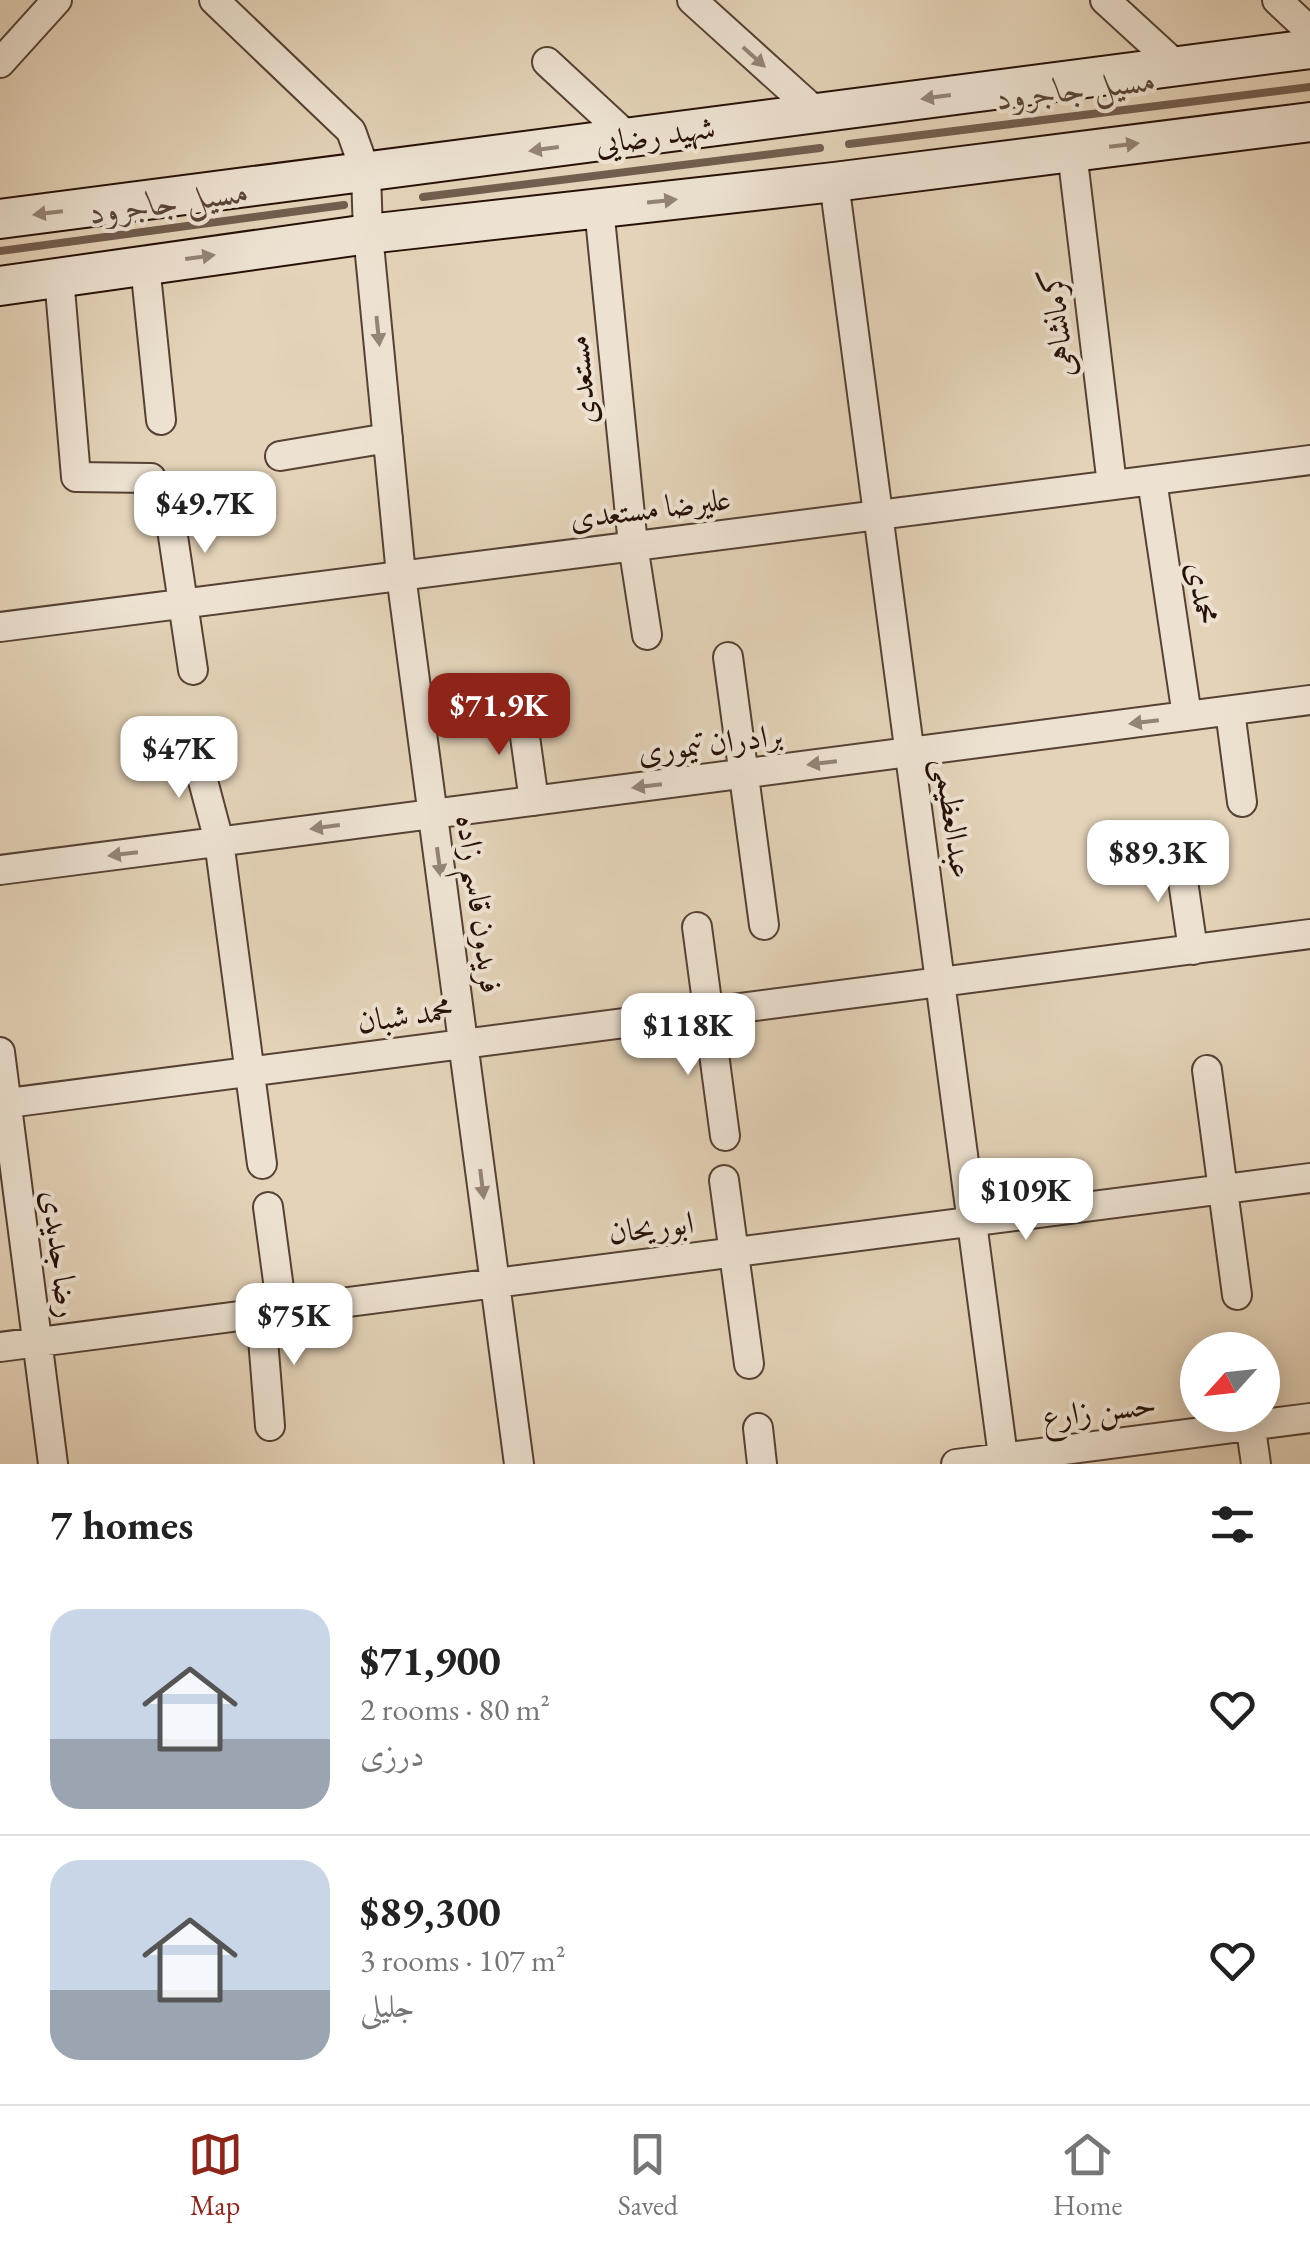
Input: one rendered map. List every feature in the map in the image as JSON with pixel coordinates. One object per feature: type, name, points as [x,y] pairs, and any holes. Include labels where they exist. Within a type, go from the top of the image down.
[{"type":"main road","name":"شهید رضایی","points":[[0,219],[1310,48]]},
{"type":"main road","name":"شهید رضایی","points":[[0,286],[368,234],[834,182],[1310,122]]},
{"type":"street","points":[[0,63],[57,0]]},
{"type":"street","points":[[214,0],[351,131],[366,173]]},
{"type":"street","points":[[692,0],[816,113]]},
{"type":"street","points":[[1106,0],[1177,66]]},
{"type":"street","points":[[1277,0],[1310,31]]},
{"type":"street","points":[[547,62],[629,138]]},
{"type":"street","name":"کرمانشاهی","points":[[1072,152],[1112,485]]},
{"type":"street","name":"فریدون قاسم زاده","points":[[366,173],[368,234],[401,576],[518,1464]]},
{"type":"street","name":"عبدالعظیمی","points":[[834,182],[1003,1461]]},
{"type":"street","name":"مستعدی","points":[[599,208],[632,545],[647,635]]},
{"type":"street","points":[[145,265],[160,420]]},
{"type":"street","points":[[60,277],[76,477],[150,478]]},
{"type":"street","points":[[280,456],[388,438]]},
{"type":"street","name":"علیرضا مستعدی","points":[[0,627],[1310,460]]},
{"type":"street","name":"محمدی","points":[[1152,480],[1187,716]]},
{"type":"street","points":[[170,516],[193,670]]},
{"type":"street","points":[[728,656],[764,925]]},
{"type":"street","name":"برادران تیموری","points":[[0,870],[1310,700]]},
{"type":"street","points":[[521,708],[534,801]]},
{"type":"street","points":[[1230,710],[1242,802]]},
{"type":"street","points":[[194,747],[220,841],[262,1164]]},
{"type":"street","points":[[1179,853],[1193,950]]},
{"type":"street","points":[[697,927],[725,1136]]},
{"type":"street","name":"محمد شبان","points":[[3,1104],[1310,934]]},
{"type":"street","name":"رضا جدیدی","points":[[0,1052],[3,1104],[53,1464]]},
{"type":"street","points":[[1207,1070],[1237,1294]]},
{"type":"street","name":"ابوریحان","points":[[0,1348],[1310,1178]]},
{"type":"street","points":[[724,1180],[749,1364]]},
{"type":"street","points":[[268,1207],[272,1312],[270,1426]]},
{"type":"street","name":"حسن زارع","points":[[1280,1419],[1310,1418]]},
{"type":"street","points":[[758,1428],[762,1464]]},
{"type":"street","name":"حسن زارع","points":[[956,1464],[1003,1461],[1180,1432]]},
{"type":"street","points":[[1252,1432],[1256,1464]]},
{"type":"waterway","name":"مسیل جاجرود","points":[[849,144],[1310,87]]},
{"type":"waterway","name":"مسیل جاجرود","points":[[423,197],[820,148]]},
{"type":"waterway","name":"مسیل جاجرود","points":[[0,251],[344,205]]}]
